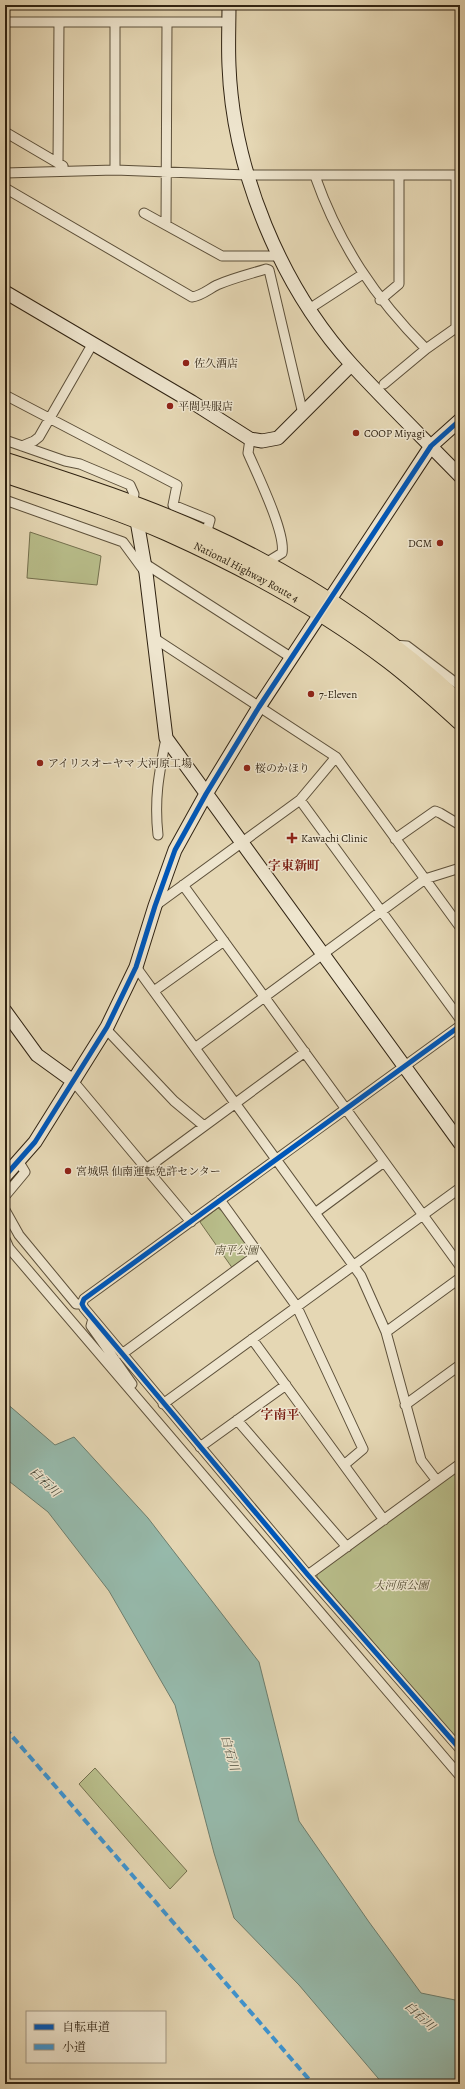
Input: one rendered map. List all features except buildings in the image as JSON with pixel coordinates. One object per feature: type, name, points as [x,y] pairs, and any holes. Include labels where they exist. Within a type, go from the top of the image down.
[{"type":"highway","name":"National Highway Route 4","points":[[5,461],[132,504],[206,534],[264,564],[324,608],[389,660],[460,721]]},
{"type":"highway","name":"National Highway Route 4","points":[[5,474],[137,521],[216,555],[324,608],[390,645],[460,704]]},
{"type":"street","points":[[229,5],[229,66],[236,125],[247,175],[279,256],[309,309],[352,365],[460,476]]},
{"type":"street","points":[[5,22],[221,22]]},
{"type":"street","points":[[58,163],[59,22]]},
{"type":"street","points":[[114,170],[115,22]]},
{"type":"street","points":[[166,225],[165,170],[167,22]]},
{"type":"street","points":[[5,132],[71,171]]},
{"type":"street","points":[[5,173],[165,170],[247,175],[458,175],[458,327],[426,349],[384,384]]},
{"type":"street","points":[[315,176],[336,228],[363,274],[380,300],[426,349]]},
{"type":"street","points":[[380,300],[399,284],[400,176]]},
{"type":"street","points":[[5,188],[192,297],[197,296],[217,285],[266,269]]},
{"type":"street","points":[[144,213],[222,256],[279,256]]},
{"type":"street","points":[[266,256],[266,269],[269,270],[303,414]]},
{"type":"street","points":[[309,309],[363,274]]},
{"type":"street","points":[[5,292],[192,402],[250,439],[262,441],[278,438],[352,365]]},
{"type":"street","points":[[22,446],[39,437],[92,344]]},
{"type":"street","points":[[5,395],[177,485],[173,506],[210,520],[206,534]]},
{"type":"street","points":[[5,1176],[35,1142],[106,1029],[136,967],[155,906],[176,850],[206,794],[259,707],[431,446],[460,420]]},
{"type":"street","points":[[250,439],[248,453],[279,531],[283,546],[282,553],[264,564]]},
{"type":"street","points":[[5,440],[65,461],[80,464],[130,485],[134,494],[132,504]]},
{"type":"street","points":[[5,500],[123,542],[145,568],[292,658]]},
{"type":"street","points":[[137,521],[145,568],[166,738],[157,783],[156,810],[158,835]]},
{"type":"street","points":[[154,638],[336,757],[460,927]]},
{"type":"street","points":[[390,645],[407,646],[460,686]]},
{"type":"street","points":[[166,738],[460,1143]]},
{"type":"street","points":[[155,906],[300,800],[336,757]]},
{"type":"street","points":[[300,800],[460,1019]]},
{"type":"street","points":[[395,838],[435,812],[440,813],[460,825]]},
{"type":"street","points":[[195,1048],[425,879],[460,868]]},
{"type":"street","points":[[183,885],[460,1266]]},
{"type":"street","points":[[154,991],[224,941]]},
{"type":"street","points":[[136,967],[361,1276],[386,1332],[421,1460],[437,1481]]},
{"type":"street","points":[[5,1010],[37,1055],[73,1081],[191,1222]]},
{"type":"street","points":[[82,1304],[84,1299],[460,1026]]},
{"type":"street","points":[[106,1029],[174,1101],[204,1126]]},
{"type":"street","points":[[146,1169],[305,1052]]},
{"type":"street","points":[[5,1196],[25,1172],[18,1162]]},
{"type":"street","points":[[315,1213],[384,1162]]},
{"type":"street","points":[[163,1404],[460,1188]]},
{"type":"street","points":[[220,1200],[297,1307],[363,1449],[344,1465]]},
{"type":"street","points":[[5,1210],[19,1235],[76,1304],[82,1304]]},
{"type":"street","points":[[5,1239],[9,1248],[460,1776]]},
{"type":"street","points":[[122,1354],[258,1254]]},
{"type":"street","points":[[386,1332],[460,1278]]},
{"type":"street","points":[[82,1304],[163,1404],[460,1749]]},
{"type":"street","points":[[92,1318],[91,1326],[132,1384],[140,1401]]},
{"type":"street","points":[[252,1339],[384,1520]]},
{"type":"street","points":[[405,1405],[460,1365]]},
{"type":"street","points":[[200,1447],[286,1385]]},
{"type":"street","points":[[237,1420],[347,1547]]},
{"type":"street","points":[[308,1574],[460,1464]]},
{"type":"green space","points":[[30,532],[101,556],[97,585],[27,578]]},
{"type":"green space","name":"南平公園","points":[[218,1208],[222,1211],[252,1250],[252,1255],[233,1269],[200,1222]]},
{"type":"green space","name":"大河原公園","points":[[460,1469],[460,1743],[317,1577],[317,1574]]},
{"type":"green space","points":[[95,1768],[187,1871],[170,1889],[79,1784]]},
{"type":"water","name":"白石川","points":[[5,1402],[55,1445],[74,1437],[148,1518],[259,1662],[299,1821],[369,1922],[421,1993],[460,2001],[460,2084],[383,2084],[299,1985],[234,1918],[214,1853],[175,1705],[109,1591],[48,1512],[5,1478]]},
{"type":"marked path","points":[[5,1728],[313,2084]]},
{"type":"cycle path","points":[[5,1176],[35,1142],[107,1027],[136,967],[155,906],[175,850],[206,794],[259,707],[431,446],[460,420]]},
{"type":"cycle path","points":[[460,1026],[84,1299],[82,1304],[308,1575],[460,1749]]},
{"type":"place","name":"佐久酒店","points":[[186,363]]},
{"type":"place","name":"平間呉服店","points":[[170,406]]},
{"type":"place","name":"COOP Miyagi","points":[[356,433]]},
{"type":"place","name":"DCM","points":[[440,543]]},
{"type":"place","name":"7-Eleven","points":[[311,694]]},
{"type":"place","name":"アイリスオーヤマ 大河原工場","points":[[40,763]]},
{"type":"place","name":"桜のかほり","points":[[247,768]]},
{"type":"place","name":"Kawachi Clinic","points":[[292,838]]},
{"type":"place","name":"宮城県 仙南運転免許センター","points":[[68,1171]]},
{"type":"district","name":"字東新町","points":[[294,865]]},
{"type":"district","name":"字南平","points":[[280,1414]]}]
